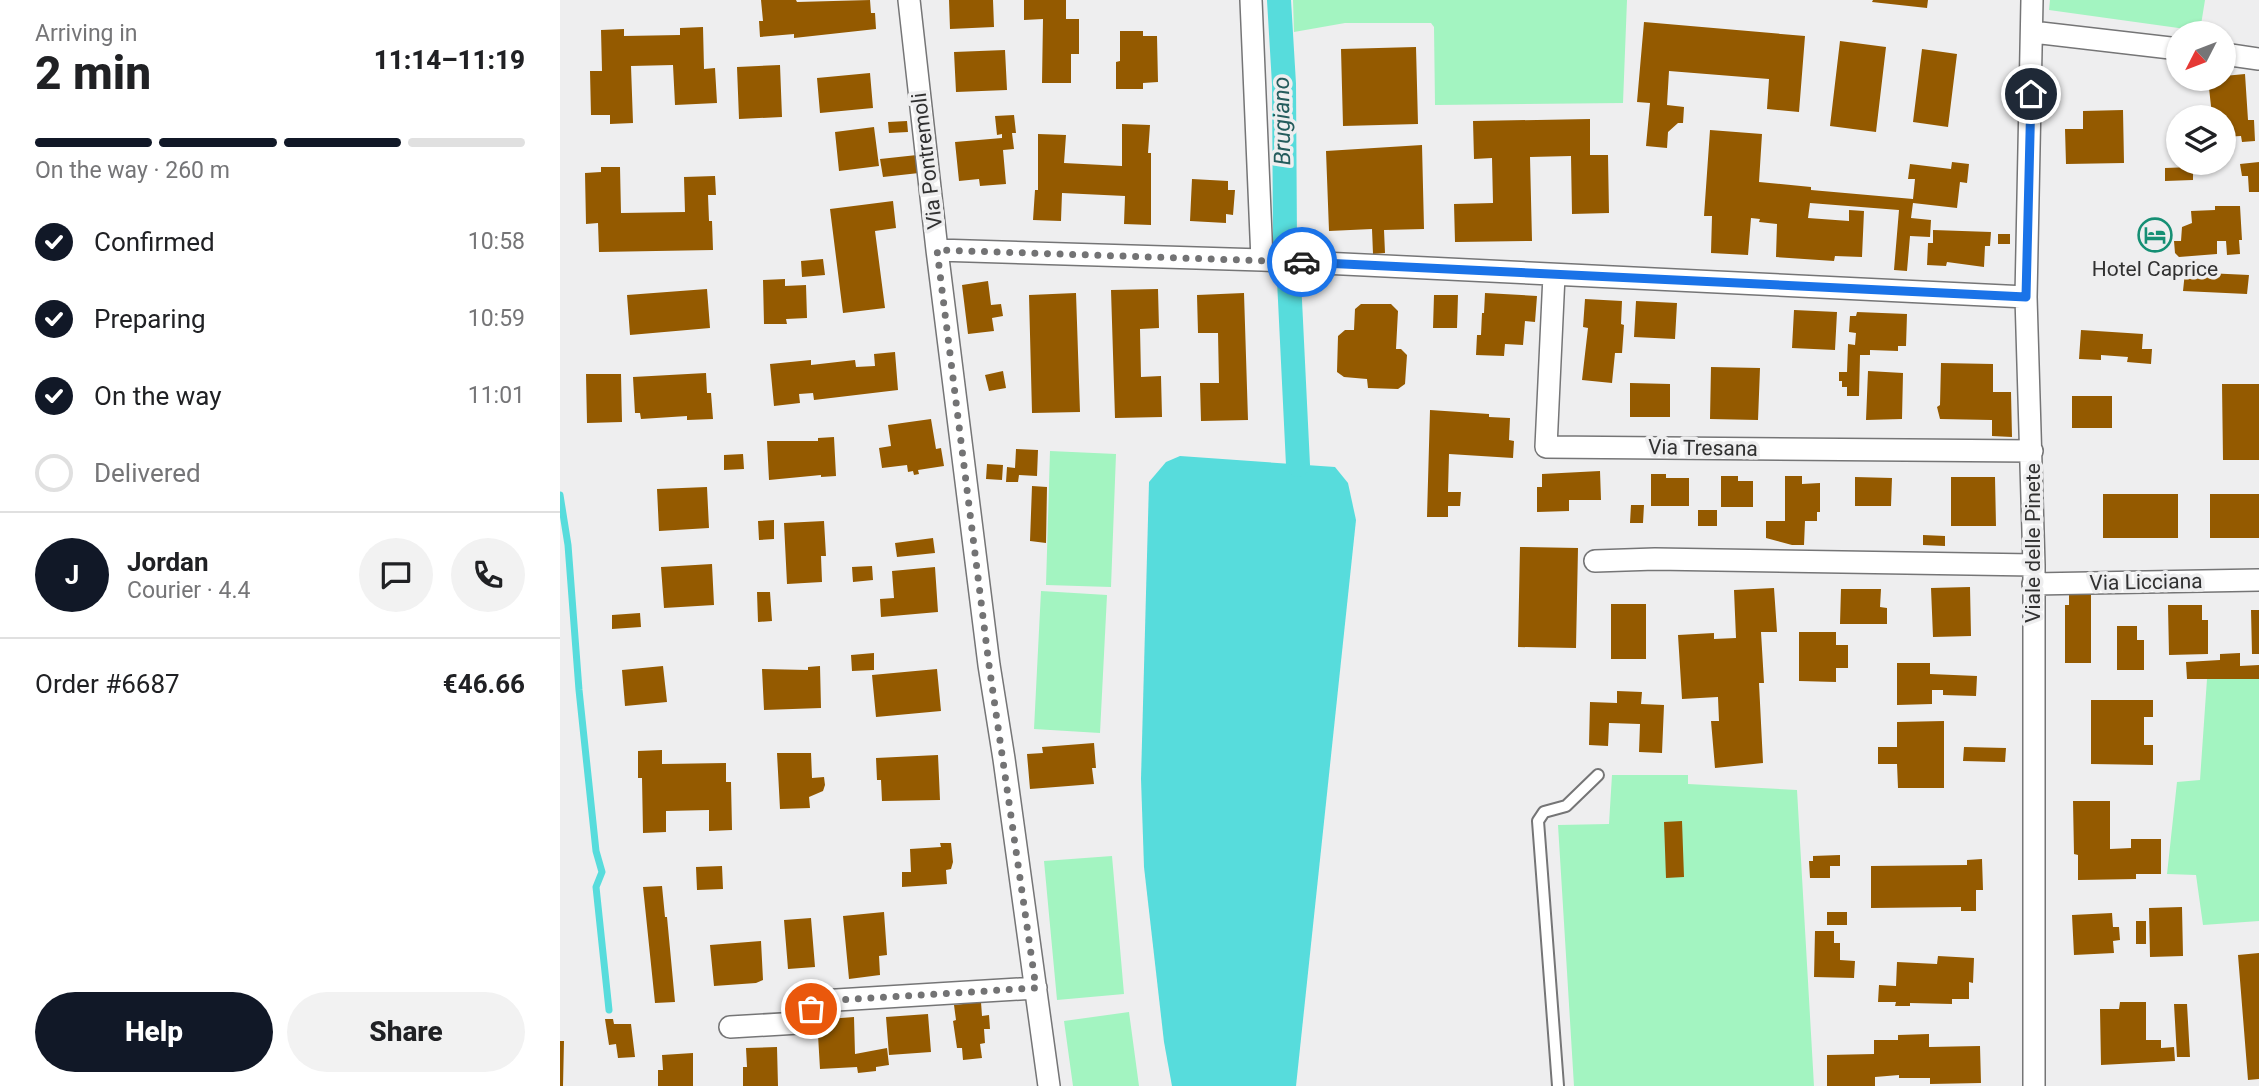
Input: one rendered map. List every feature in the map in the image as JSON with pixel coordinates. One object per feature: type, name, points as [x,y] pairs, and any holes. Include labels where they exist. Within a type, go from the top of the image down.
[{"type":"street","name":"Via Pontremoli","points":[[909,0],[989,665],[1049,1086]]},
{"type":"street","points":[[1251,0],[1262,260]]},
{"type":"street","name":"Viale delle Pinete","points":[[2032,0],[2026,297],[2032,452],[2034,1086]]},
{"type":"street","points":[[2032,32],[2166,47]]},
{"type":"street","points":[[2236,56],[2259,59]]},
{"type":"street","points":[[937,250],[1262,260],[2026,297]]},
{"type":"street","name":"Via Tresana","points":[[1554,275],[1546,447],[2032,452]]},
{"type":"street","name":"Via Licciana","points":[[1595,561],[1655,559],[2259,580]]},
{"type":"street","points":[[730,1027],[793,1025],[803,1020],[820,1001],[1036,988]]},
{"type":"lane","points":[[1558,1086],[1538,821],[1544,813],[1566,806],[1598,775]]},
{"type":"green space","points":[[1293,0],[1627,0],[1623,103],[1435,105],[1434,27],[1431,23],[1345,23],[1294,32]]},
{"type":"green space","points":[[2050,0],[2205,0],[2202,21],[2166,21],[2166,26],[2049,10]]},
{"type":"green space","points":[[1050,451],[1116,454],[1111,587],[1046,585]]},
{"type":"green space","points":[[1041,591],[1107,595],[1100,733],[1034,729]]},
{"type":"green space","points":[[2207,679],[2259,679],[2259,921],[2203,925],[2196,875],[2167,874],[2177,782],[2200,780]]},
{"type":"green space","points":[[1612,775],[1688,775],[1688,784],[1797,790],[1814,1086],[1574,1086],[1558,825],[1609,824]]},
{"type":"green space","points":[[1112,856],[1124,994],[1057,1000],[1044,861]]},
{"type":"green space","points":[[1129,1012],[1139,1086],[1073,1086],[1064,1021]]},
{"type":"water","points":[[1180,456],[1335,467],[1348,483],[1356,520],[1296,1086],[1172,1086],[1164,1042],[1144,867],[1141,779],[1149,482],[1166,462]]},
{"type":"building","points":[[761,0],[870,0],[871,13],[875,13],[876,29],[794,38],[794,34],[760,37],[759,21],[763,21]]},
{"type":"building","points":[[949,0],[993,0],[994,27],[950,29]]},
{"type":"building","points":[[1024,0],[1066,0],[1066,19],[1079,19],[1079,54],[1071,54],[1071,83],[1042,83],[1043,19],[1024,20]]},
{"type":"building","points":[[1928,0],[1927,8],[1872,2]]},
{"type":"building","points":[[1644,22],[1805,36],[1799,112],[1767,109],[1769,79],[1669,71],[1667,105],[1684,107],[1683,123],[1678,123],[1668,132],[1667,148],[1646,146],[1650,103],[1637,102]]},
{"type":"building","points":[[703,27],[704,69],[715,68],[717,103],[675,105],[673,65],[631,66],[633,123],[610,124],[610,115],[591,115],[590,71],[602,71],[601,30],[624,29],[624,36],[680,35],[680,28]]},
{"type":"building","points":[[1120,31],[1143,31],[1143,36],[1157,36],[1158,82],[1143,83],[1143,89],[1116,89]]},
{"type":"building","points":[[1840,41],[1886,47],[1876,132],[1830,126]]},
{"type":"building","points":[[1416,47],[1418,124],[1343,126],[1341,49]]},
{"type":"building","points":[[1922,49],[1957,54],[1948,127],[1913,122]]},
{"type":"building","points":[[1005,50],[1007,90],[956,92],[954,52]]},
{"type":"building","points":[[780,65],[782,117],[739,119],[737,67]]},
{"type":"building","points":[[870,73],[873,108],[820,113],[817,78]]},
{"type":"building","points":[[2245,74],[2248,120],[2254,120],[2255,141],[2242,142],[2241,136],[2236,136],[2236,105],[2211,105],[2209,91],[2236,91],[2236,75]]},
{"type":"building","points":[[2123,110],[2124,163],[2066,164],[2065,129],[2083,129],[2083,111]]},
{"type":"building","points":[[1014,115],[1014,149],[1003,150],[1006,184],[980,186],[979,179],[959,181],[955,142],[1002,138],[1002,134],[997,135],[995,116]]},
{"type":"building","points":[[1590,119],[1590,155],[1608,155],[1609,213],[1572,214],[1571,156],[1530,157],[1532,241],[1455,242],[1454,204],[1493,203],[1492,158],[1474,159],[1473,121]]},
{"type":"building","points":[[907,121],[908,132],[889,133],[888,122]]},
{"type":"building","points":[[1122,124],[1150,125],[1148,153],[1151,153],[1151,225],[1124,224],[1125,196],[1062,193],[1061,221],[1033,220],[1035,190],[1038,190],[1038,134],[1066,135],[1064,163],[1122,166]]},
{"type":"building","points":[[874,127],[879,166],[839,171],[835,132]]},
{"type":"building","points":[[1710,130],[1762,134],[1759,182],[1811,187],[1811,190],[1913,199],[1915,179],[1908,179],[1910,164],[1951,169],[1952,162],[1969,164],[1967,183],[1960,182],[1957,208],[1913,203],[1911,218],[1931,220],[1930,237],[1910,236],[1907,271],[1894,270],[1899,210],[1810,203],[1808,218],[1849,221],[1849,210],[1864,211],[1862,257],[1835,256],[1834,261],[1776,257],[1777,224],[1751,218],[1748,255],[1711,253],[1712,216],[1704,216]]},
{"type":"building","points":[[1422,145],[1424,229],[1384,230],[1385,253],[1373,254],[1372,229],[1329,231],[1326,151]]},
{"type":"building","points":[[917,155],[919,173],[883,177],[880,159]]},
{"type":"building","points":[[2259,162],[2259,192],[2249,192],[2248,176],[2242,176],[2240,164]]},
{"type":"building","points":[[601,167],[620,167],[621,213],[685,212],[684,177],[715,176],[716,195],[708,195],[713,250],[599,252],[598,223],[586,224],[585,173],[601,172]]},
{"type":"building","points":[[2165,168],[2166,175],[2193,175],[2193,180],[2165,181]]},
{"type":"building","points":[[1192,179],[1228,181],[1228,190],[1235,190],[1233,215],[1226,214],[1226,223],[1190,221]]},
{"type":"building","points":[[893,201],[896,228],[875,231],[885,308],[843,313],[830,209]]},
{"type":"building","points":[[2215,206],[2240,206],[2240,254],[2227,255],[2226,241],[2217,241],[2217,254],[2179,257],[2175,253],[2174,241],[2181,241],[2182,227],[2192,223],[2191,211],[2215,210]]},
{"type":"building","points":[[1933,230],[1991,232],[1990,246],[1985,246],[1984,267],[1947,262],[1946,266],[1927,265],[1928,243],[1933,243]]},
{"type":"building","points":[[1998,234],[2010,234],[2010,244],[1998,244]]},
{"type":"building","points":[[823,259],[825,275],[802,277],[801,261]]},
{"type":"building","points":[[2185,272],[2249,275],[2247,294],[2183,291]]},
{"type":"building","points":[[785,279],[785,286],[806,285],[807,318],[786,319],[787,324],[764,324],[763,280]]},
{"type":"building","points":[[988,281],[991,305],[1001,304],[1003,316],[992,318],[994,331],[968,334],[962,285]]},
{"type":"building","points":[[707,289],[710,328],[630,335],[627,295]]},
{"type":"building","points":[[1158,289],[1159,328],[1140,329],[1141,377],[1161,376],[1162,417],[1115,418],[1111,290]]},
{"type":"building","points":[[1076,293],[1080,412],[1032,413],[1029,295]]},
{"type":"building","points":[[1244,293],[1248,420],[1201,421],[1200,383],[1219,383],[1218,333],[1198,333],[1197,295]]},
{"type":"building","points":[[1485,293],[1537,296],[1535,322],[1525,321],[1523,345],[1505,344],[1504,356],[1476,355]]},
{"type":"building","points":[[1434,295],[1458,295],[1457,328],[1433,328]]},
{"type":"building","points":[[1585,299],[1622,301],[1622,353],[1615,353],[1612,383],[1582,380],[1588,328],[1583,327]]},
{"type":"building","points":[[1636,301],[1677,303],[1675,339],[1634,337]]},
{"type":"building","points":[[1361,304],[1391,304],[1398,311],[1396,349],[1401,349],[1407,355],[1405,384],[1398,389],[1368,388],[1367,379],[1344,377],[1337,372],[1338,336],[1345,330],[1354,330],[1355,309]]},
{"type":"building","points":[[1794,310],[1837,312],[1835,350],[1792,348]]},
{"type":"building","points":[[1857,312],[1907,314],[1906,346],[1898,346],[1898,351],[1870,350],[1870,355],[1860,355],[1859,396],[1847,396],[1847,387],[1842,387],[1842,381],[1839,381],[1839,372],[1847,372],[1848,344],[1855,345],[1856,333],[1849,332],[1850,316],[1856,316]]},
{"type":"building","points":[[2081,330],[2143,334],[2142,349],[2152,349],[2151,364],[2127,362],[2128,357],[2101,355],[2101,360],[2079,359]]},
{"type":"building","points":[[895,352],[898,390],[814,400],[813,393],[799,394],[800,403],[774,406],[770,364],[811,360],[811,365],[855,360],[856,367],[875,366],[874,354]]},
{"type":"building","points":[[1941,363],[1993,364],[1993,392],[2011,392],[2012,437],[1992,436],[1992,420],[1940,419],[1937,407],[1940,405]]},
{"type":"building","points":[[1711,367],[1760,368],[1758,420],[1710,419]]},
{"type":"building","points":[[1003,371],[1006,388],[989,391],[985,375]]},
{"type":"building","points":[[1868,371],[1903,373],[1902,419],[1866,420]]},
{"type":"building","points":[[706,373],[713,419],[687,420],[687,416],[641,419],[640,413],[635,413],[633,377]]},
{"type":"building","points":[[586,374],[621,374],[622,422],[587,423]]},
{"type":"building","points":[[1630,383],[1670,384],[1670,417],[1630,417]]},
{"type":"building","points":[[2222,384],[2259,384],[2259,460],[2223,460]]},
{"type":"building","points":[[2072,396],[2112,396],[2112,428],[2072,428]]},
{"type":"building","points":[[1430,410],[1510,418],[1509,440],[1514,441],[1513,458],[1449,454],[1448,492],[1461,492],[1460,506],[1448,506],[1448,517],[1427,517]]},
{"type":"building","points":[[931,419],[936,449],[941,448],[944,466],[918,470],[919,474],[914,475],[913,471],[908,472],[907,465],[882,468],[879,448],[891,446],[888,425]]},
{"type":"building","points":[[834,437],[836,476],[769,480],[767,441],[818,441],[818,438]]},
{"type":"building","points":[[1016,449],[1038,450],[1037,476],[1019,475],[1018,482],[1006,482],[1007,467],[1015,468]]},
{"type":"building","points":[[743,454],[744,469],[724,470],[724,455]]},
{"type":"building","points":[[987,464],[1003,465],[1002,480],[986,479]]},
{"type":"building","points":[[1600,471],[1601,500],[1569,500],[1569,511],[1537,512],[1537,487],[1542,487],[1542,474]]},
{"type":"building","points":[[1651,474],[1666,474],[1666,478],[1689,478],[1689,506],[1651,506]]},
{"type":"building","points":[[1721,476],[1738,476],[1738,481],[1753,481],[1753,507],[1721,507]]},
{"type":"building","points":[[1785,476],[1802,476],[1802,484],[1820,483],[1820,512],[1817,512],[1817,521],[1805,521],[1804,545],[1792,545],[1766,538],[1766,521],[1785,521]]},
{"type":"building","points":[[1855,477],[1892,478],[1891,506],[1855,506]]},
{"type":"building","points":[[1951,477],[1995,477],[1996,526],[1951,526]]},
{"type":"building","points":[[1032,486],[1047,487],[1046,543],[1030,541]]},
{"type":"building","points":[[707,487],[709,528],[659,531],[657,489]]},
{"type":"building","points":[[2103,494],[2178,494],[2178,538],[2103,538]]},
{"type":"building","points":[[2210,494],[2259,494],[2259,538],[2210,538]]},
{"type":"building","points":[[1631,505],[1644,505],[1643,523],[1630,523]]},
{"type":"building","points":[[1698,510],[1717,510],[1717,526],[1698,526]]},
{"type":"building","points":[[774,520],[774,539],[759,540],[758,521]]},
{"type":"building","points":[[824,521],[826,556],[821,556],[822,582],[787,584],[784,523]]},
{"type":"building","points":[[1923,535],[1945,536],[1945,546],[1923,545]]},
{"type":"building","points":[[933,538],[935,553],[897,557],[895,543]]},
{"type":"building","points":[[1520,547],[1578,548],[1576,648],[1518,647]]},
{"type":"building","points":[[712,564],[714,605],[664,608],[661,567]]},
{"type":"building","points":[[872,566],[873,580],[853,582],[852,567]]},
{"type":"building","points":[[935,567],[938,612],[881,617],[880,599],[894,598],[892,571]]},
{"type":"building","points":[[1970,587],[1971,636],[1933,637],[1931,588]]},
{"type":"building","points":[[1774,588],[1777,632],[1761,632],[1764,683],[1759,683],[1763,763],[1715,768],[1711,721],[1719,721],[1718,697],[1682,699],[1678,635],[1714,633],[1714,639],[1736,638],[1734,590]]},
{"type":"building","points":[[1841,589],[1881,589],[1880,607],[1887,608],[1887,624],[1840,624]]},
{"type":"building","points":[[757,592],[770,592],[772,621],[758,622]]},
{"type":"building","points":[[2091,593],[2091,663],[2065,663],[2065,605],[2069,605],[2069,594]]},
{"type":"building","points":[[1611,604],[1646,604],[1646,659],[1611,659]]},
{"type":"building","points":[[2168,605],[2202,605],[2202,620],[2208,620],[2208,654],[2169,655]]},
{"type":"building","points":[[2251,610],[2259,610],[2259,654],[2252,654]]},
{"type":"building","points":[[640,613],[641,627],[612,629],[612,615]]},
{"type":"building","points":[[2117,626],[2137,626],[2137,640],[2144,640],[2144,670],[2117,670]]},
{"type":"building","points":[[1799,632],[1836,632],[1836,645],[1848,645],[1848,668],[1836,668],[1836,682],[1799,681]]},
{"type":"building","points":[[874,653],[874,670],[852,671],[851,655]]},
{"type":"building","points":[[2240,653],[2240,666],[2259,665],[2259,679],[2187,679],[2186,662],[2220,660],[2220,654]]},
{"type":"building","points":[[1897,663],[1930,663],[1930,674],[1977,676],[1976,696],[1943,695],[1943,690],[1932,690],[1932,704],[1897,705]]},
{"type":"building","points":[[663,666],[667,702],[625,706],[622,670]]},
{"type":"building","points":[[820,666],[821,708],[764,710],[762,669],[808,670],[808,667]]},
{"type":"building","points":[[937,669],[941,711],[876,717],[872,675]]},
{"type":"building","points":[[1617,691],[1642,692],[1641,704],[1664,705],[1662,753],[1639,752],[1640,724],[1609,723],[1608,746],[1589,745],[1590,702],[1617,703]]},
{"type":"building","points":[[2091,700],[2153,700],[2153,717],[2144,717],[2144,745],[2153,745],[2153,765],[2091,764]]},
{"type":"building","points":[[1944,721],[1944,788],[1898,788],[1897,764],[1878,764],[1878,747],[1897,747],[1897,722]]},
{"type":"building","points":[[1094,743],[1094,784],[1030,789],[1027,754],[1043,753],[1042,747]]},
{"type":"building","points":[[1964,747],[2006,748],[2005,762],[1963,761]]},
{"type":"building","points":[[662,750],[662,764],[726,763],[726,782],[731,782],[732,830],[709,831],[709,810],[666,811],[666,832],[643,833],[642,778],[638,778],[638,751]]},
{"type":"building","points":[[777,753],[811,753],[812,778],[824,777],[825,785],[823,791],[809,797],[810,808],[780,809]]},
{"type":"building","points":[[938,755],[940,800],[882,801],[876,758]]},
{"type":"building","points":[[2073,801],[2110,801],[2110,849],[2131,848],[2131,839],[2161,839],[2161,874],[2136,874],[2136,879],[2078,880],[2078,855],[2074,854]]},
{"type":"building","points":[[1682,821],[1684,877],[1666,878],[1664,822]]},
{"type":"building","points":[[940,843],[951,843],[953,862],[951,869],[946,870],[947,884],[902,887],[902,872],[911,872],[910,849],[941,847]]},
{"type":"building","points":[[1840,855],[1840,866],[1830,866],[1830,878],[1810,878],[1809,861],[1813,861],[1813,856]]},
{"type":"building","points":[[1982,859],[1983,890],[1976,890],[1976,911],[1961,911],[1961,907],[1871,908],[1871,866],[1967,865],[1967,860]]},
{"type":"building","points":[[722,866],[723,889],[697,890],[696,867]]},
{"type":"building","points":[[662,886],[675,1002],[655,1003],[643,887]]},
{"type":"building","points":[[2182,907],[2183,956],[2150,957],[2149,908]]},
{"type":"building","points":[[884,912],[887,955],[879,956],[880,975],[849,979],[843,916]]},
{"type":"building","points":[[1827,912],[1847,912],[1847,925],[1827,925]]},
{"type":"building","points":[[2112,913],[2113,927],[2119,927],[2120,940],[2113,941],[2114,953],[2074,955],[2072,915]]},
{"type":"building","points":[[811,918],[815,967],[788,969],[784,920]]},
{"type":"building","points":[[2136,921],[2146,921],[2146,944],[2136,944]]},
{"type":"building","points":[[1815,931],[1834,931],[1834,943],[1840,943],[1840,960],[1855,961],[1854,978],[1814,977]]},
{"type":"building","points":[[761,941],[763,980],[756,983],[714,986],[710,945]]},
{"type":"building","points":[[2259,953],[2259,1079],[2248,1080],[2238,955]]},
{"type":"building","points":[[1938,956],[1974,958],[1969,999],[1952,999],[1952,1004],[1910,1003],[1910,1006],[1895,1006],[1896,1002],[1878,1002],[1879,985],[1896,986],[1897,962],[1937,964]]},
{"type":"building","points":[[981,1002],[982,1016],[989,1015],[990,1029],[984,1029],[985,1043],[980,1044],[982,1058],[963,1060],[962,1048],[957,1048],[953,1021],[956,1020],[954,1005]]},
{"type":"building","points":[[2120,1002],[2146,1002],[2146,1040],[2161,1040],[2161,1048],[2174,1047],[2175,1061],[2101,1065],[2100,1009],[2119,1009]]},
{"type":"building","points":[[2174,1004],[2187,1004],[2190,1057],[2177,1057]]},
{"type":"building","points":[[928,1014],[931,1052],[889,1055],[886,1017]]},
{"type":"building","points":[[854,1017],[855,1054],[887,1048],[889,1065],[876,1067],[876,1071],[858,1073],[857,1067],[820,1069],[818,1035],[828,1019]]},
{"type":"building","points":[[605,1019],[613,1019],[614,1024],[631,1024],[635,1057],[618,1058],[616,1044],[609,1045]]},
{"type":"building","points":[[1929,1034],[1929,1047],[1980,1046],[1981,1083],[1930,1084],[1930,1078],[1899,1078],[1899,1075],[1875,1077],[1875,1086],[1827,1086],[1827,1055],[1874,1054],[1874,1040],[1898,1040],[1898,1035]]},
{"type":"building","points":[[560,1041],[564,1041],[563,1086],[560,1086]]},
{"type":"building","points":[[777,1047],[778,1086],[743,1086],[743,1067],[747,1067],[746,1048]]},
{"type":"building","points":[[693,1053],[693,1086],[658,1086],[658,1070],[663,1070],[662,1055]]},
{"type":"waterway","name":"Brugiano","points":[[1279,0],[1284,84],[1285,243]]},
{"type":"waterway","name":"Brugiano","points":[[1289,280],[1298,465]]},
{"type":"waterway","points":[[560,495],[568,545],[579,690],[596,851],[602,872],[596,887],[609,1010]]},
{"type":"way so far","points":[[811,1009],[820,1001],[1036,988],[989,665],[937,250],[1302,262]]},
{"type":"place","name":"Hotel Caprice","points":[[2155,235]]},
{"type":"route","points":[[1302,262],[2026,297],[2031,94]]}]
